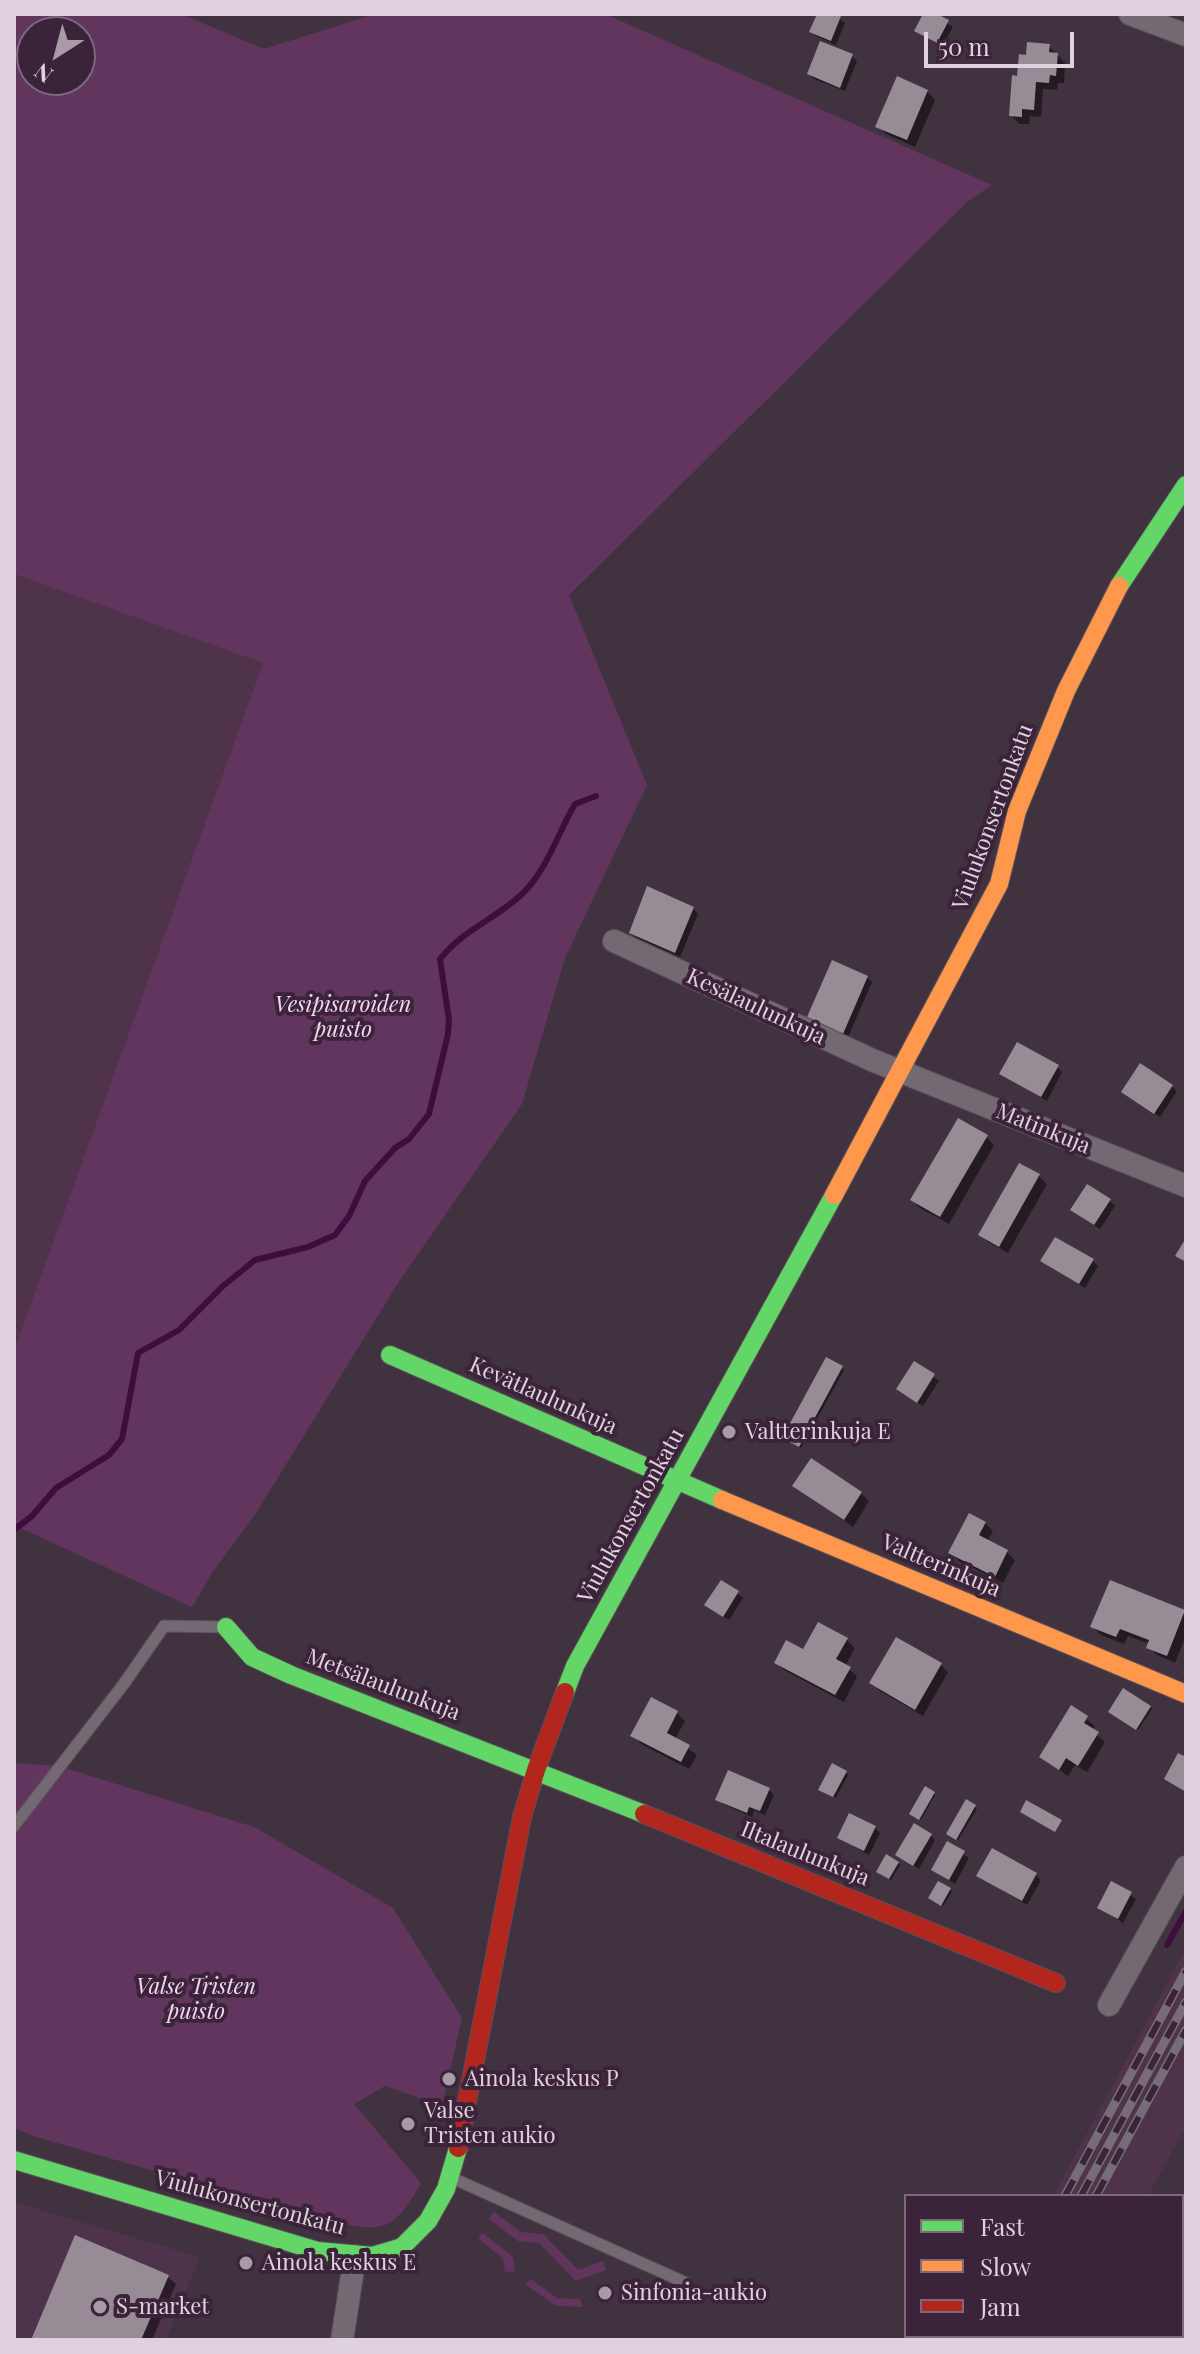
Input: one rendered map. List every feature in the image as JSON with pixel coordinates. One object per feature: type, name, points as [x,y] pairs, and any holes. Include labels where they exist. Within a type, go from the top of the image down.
[{"type":"street","points":[[1130,14],[1186,35]]},
{"type":"street","name":"Viulukonsertonkatu","points":[[14,2160],[305,2247],[355,2256],[382,2255],[399,2249],[431,2218],[450,2177],[510,1871],[536,1770],[575,1666],[983,918],[999,884],[1017,811],[1066,691],[1125,573],[1186,485]]},
{"type":"street","name":"Kesälaulunkuja","points":[[614,941],[899,1072]]},
{"type":"street","name":"Matinkuja","points":[[899,1072],[1186,1186]]},
{"type":"street","name":"Kevätlaulunkuja","points":[[390,1355],[677,1481]]},
{"type":"street","name":"Valtterinkuja","points":[[677,1481],[1186,1694]]},
{"type":"street","name":"Metsälaulunkuja","points":[[226,1627],[252,1657],[291,1675],[536,1770]]},
{"type":"street","name":"Iltalaulunkuja","points":[[536,1770],[1056,1983]]},
{"type":"street","points":[[1109,2005],[1186,1867]]},
{"type":"street","points":[[342,2340],[355,2256]]},
{"type":"lane","points":[[14,1826],[123,1685],[164,1626],[226,1627]]},
{"type":"lane","points":[[450,2177],[684,2282]]},
{"type":"shaded area","points":[[14,574],[263,663],[14,1350]]},
{"type":"shaded area","points":[[1186,1948],[1186,2127],[1149,2194],[1054,2194]]},
{"type":"shaded area","points":[[14,2202],[200,2257],[166,2340],[14,2340]]},
{"type":"shaded area","points":[[977,2338],[1051,2338],[1050,2340]]},
{"type":"green space","name":"Vesipisaroiden puisto","points":[[14,14],[181,14],[264,49],[375,14],[605,14],[992,185],[967,202],[569,595],[647,785],[565,958],[522,1104],[400,1280],[256,1513],[212,1573],[192,1607],[14,1525],[14,1350],[263,663],[14,574]]},
{"type":"green space","name":"Valse Tristen puisto","points":[[14,1763],[59,1766],[254,1827],[393,1908],[462,2018],[442,2106],[385,2086],[354,2104],[421,2183],[411,2201],[392,2221],[372,2227],[325,2221],[14,2128]]},
{"type":"green space","points":[[494,2212],[521,2232],[543,2234],[578,2270],[603,2261],[606,2270],[576,2281],[539,2243],[518,2241],[489,2219]]},
{"type":"green space","points":[[483,2233],[513,2257],[515,2271],[505,2272],[503,2259],[478,2238]]},
{"type":"green space","points":[[531,2279],[557,2298],[580,2299],[583,2307],[556,2306],[525,2284]]},
{"type":"building","points":[[817,14],[841,16],[831,41],[809,32]]},
{"type":"building","points":[[923,14],[937,14],[949,20],[937,43],[914,31]]},
{"type":"building","points":[[820,41],[853,54],[840,88],[807,74]]},
{"type":"building","points":[[1027,42],[1050,44],[1049,52],[1058,53],[1056,76],[1050,75],[1049,83],[1036,82],[1034,110],[1022,109],[1022,117],[1009,116],[1012,75],[1017,76],[1019,54],[1026,55]]},
{"type":"building","points":[[897,76],[928,90],[907,140],[875,127]]},
{"type":"building","points":[[647,886],[694,907],[675,953],[629,933]]},
{"type":"building","points":[[832,960],[868,976],[843,1034],[807,1017]]},
{"type":"building","points":[[1017,1042],[1059,1065],[1041,1097],[999,1074]]},
{"type":"building","points":[[1140,1063],[1173,1085],[1154,1114],[1121,1092]]},
{"type":"building","points":[[958,1118],[988,1135],[940,1217],[910,1200]]},
{"type":"building","points":[[1019,1163],[1040,1174],[999,1247],[978,1235]]},
{"type":"building","points":[[1087,1184],[1111,1199],[1094,1225],[1070,1210]]},
{"type":"building","points":[[1055,1237],[1094,1259],[1079,1284],[1040,1261]]},
{"type":"building","points":[[1186,1238],[1186,1262],[1175,1256]]},
{"type":"building","points":[[826,1357],[843,1366],[799,1447],[782,1438]]},
{"type":"building","points":[[914,1361],[935,1374],[917,1403],[896,1389]]},
{"type":"building","points":[[811,1458],[862,1492],[844,1520],[792,1486]]},
{"type":"building","points":[[969,1513],[986,1522],[979,1535],[1008,1550],[995,1577],[948,1553]]},
{"type":"building","points":[[721,1580],[739,1591],[723,1617],[704,1605]]},
{"type":"building","points":[[1110,1580],[1185,1610],[1167,1656],[1146,1648],[1149,1640],[1120,1629],[1116,1637],[1090,1627]]},
{"type":"building","points":[[818,1622],[848,1638],[836,1659],[851,1667],[835,1695],[774,1663],[786,1640],[803,1649]]},
{"type":"building","points":[[896,1637],[942,1663],[915,1710],[869,1683]]},
{"type":"building","points":[[1123,1688],[1151,1706],[1136,1730],[1108,1712]]},
{"type":"building","points":[[651,1697],[678,1711],[667,1733],[690,1745],[681,1762],[630,1736]]},
{"type":"building","points":[[1071,1705],[1088,1716],[1084,1723],[1099,1732],[1078,1766],[1066,1758],[1059,1770],[1039,1757]]},
{"type":"building","points":[[1178,1753],[1186,1757],[1186,1792],[1164,1779]]},
{"type":"building","points":[[832,1763],[847,1771],[833,1797],[818,1790]]},
{"type":"building","points":[[728,1770],[770,1788],[760,1811],[749,1807],[747,1813],[715,1800]]},
{"type":"building","points":[[925,1786],[935,1792],[919,1820],[909,1814]]},
{"type":"building","points":[[966,1799],[976,1805],[956,1840],[946,1834]]},
{"type":"building","points":[[1026,1800],[1062,1820],[1055,1832],[1020,1812]]},
{"type":"building","points":[[849,1813],[876,1826],[864,1851],[837,1838]]},
{"type":"building","points":[[914,1823],[932,1834],[913,1866],[895,1855]]},
{"type":"building","points":[[947,1841],[965,1851],[949,1880],[931,1870]]},
{"type":"building","points":[[992,1848],[1037,1873],[1022,1901],[976,1876]]},
{"type":"building","points":[[886,1854],[899,1862],[889,1879],[876,1872]]},
{"type":"building","points":[[938,1881],[951,1888],[941,1906],[928,1898]]},
{"type":"building","points":[[1111,1881],[1132,1892],[1118,1919],[1097,1908]]},
{"type":"building","name":"S-market","points":[[75,2235],[169,2275],[141,2340],[31,2340]]},
{"type":"waterway","points":[[15,1529],[32,1516],[56,1488],[109,1455],[122,1439],[138,1353],[179,1330],[223,1286],[255,1260],[308,1247],[335,1235],[349,1216],[365,1181],[395,1148],[409,1139],[429,1114],[449,1020],[440,959],[470,931],[522,894],[545,863],[575,804],[596,796]]},
{"type":"waterway","points":[[1167,1945],[1186,1911]]},
{"type":"railway","points":[[1066,2194],[1186,1971]]},
{"type":"railway","points":[[1082,2194],[1186,2002]]},
{"type":"railway","points":[[1097,2194],[1186,2030]]},
{"type":"traffic: fast","points":[[1119,586],[1186,485]]},
{"type":"traffic: fast","points":[[565,1692],[575,1666],[834,1195]]},
{"type":"traffic: fast","points":[[390,1355],[722,1500]]},
{"type":"traffic: fast","points":[[226,1627],[252,1657],[291,1675],[644,1814]]},
{"type":"traffic: fast","points":[[14,2160],[318,2251],[372,2256],[402,2247],[428,2221],[446,2189],[458,2148]]},
{"type":"traffic: slow","points":[[834,1195],[999,884],[1017,811],[1066,691],[1119,586]]},
{"type":"traffic: slow","points":[[722,1500],[1186,1694]]},
{"type":"traffic: jam","points":[[458,2148],[522,1817],[565,1692]]},
{"type":"traffic: jam","points":[[644,1814],[1056,1983]]},
{"type":"place","name":"Valtterinkuja E","points":[[729,1432]]},
{"type":"place","name":"Ainola keskus P","points":[[449,2079]]},
{"type":"place","name":"Valse Tristen aukio","points":[[408,2124]]},
{"type":"place","name":"Ainola keskus E","points":[[246,2263]]},
{"type":"place","name":"Sinfonia-aukio","points":[[605,2293]]},
{"type":"place","name":"S-market","points":[[100,2307]]}]
